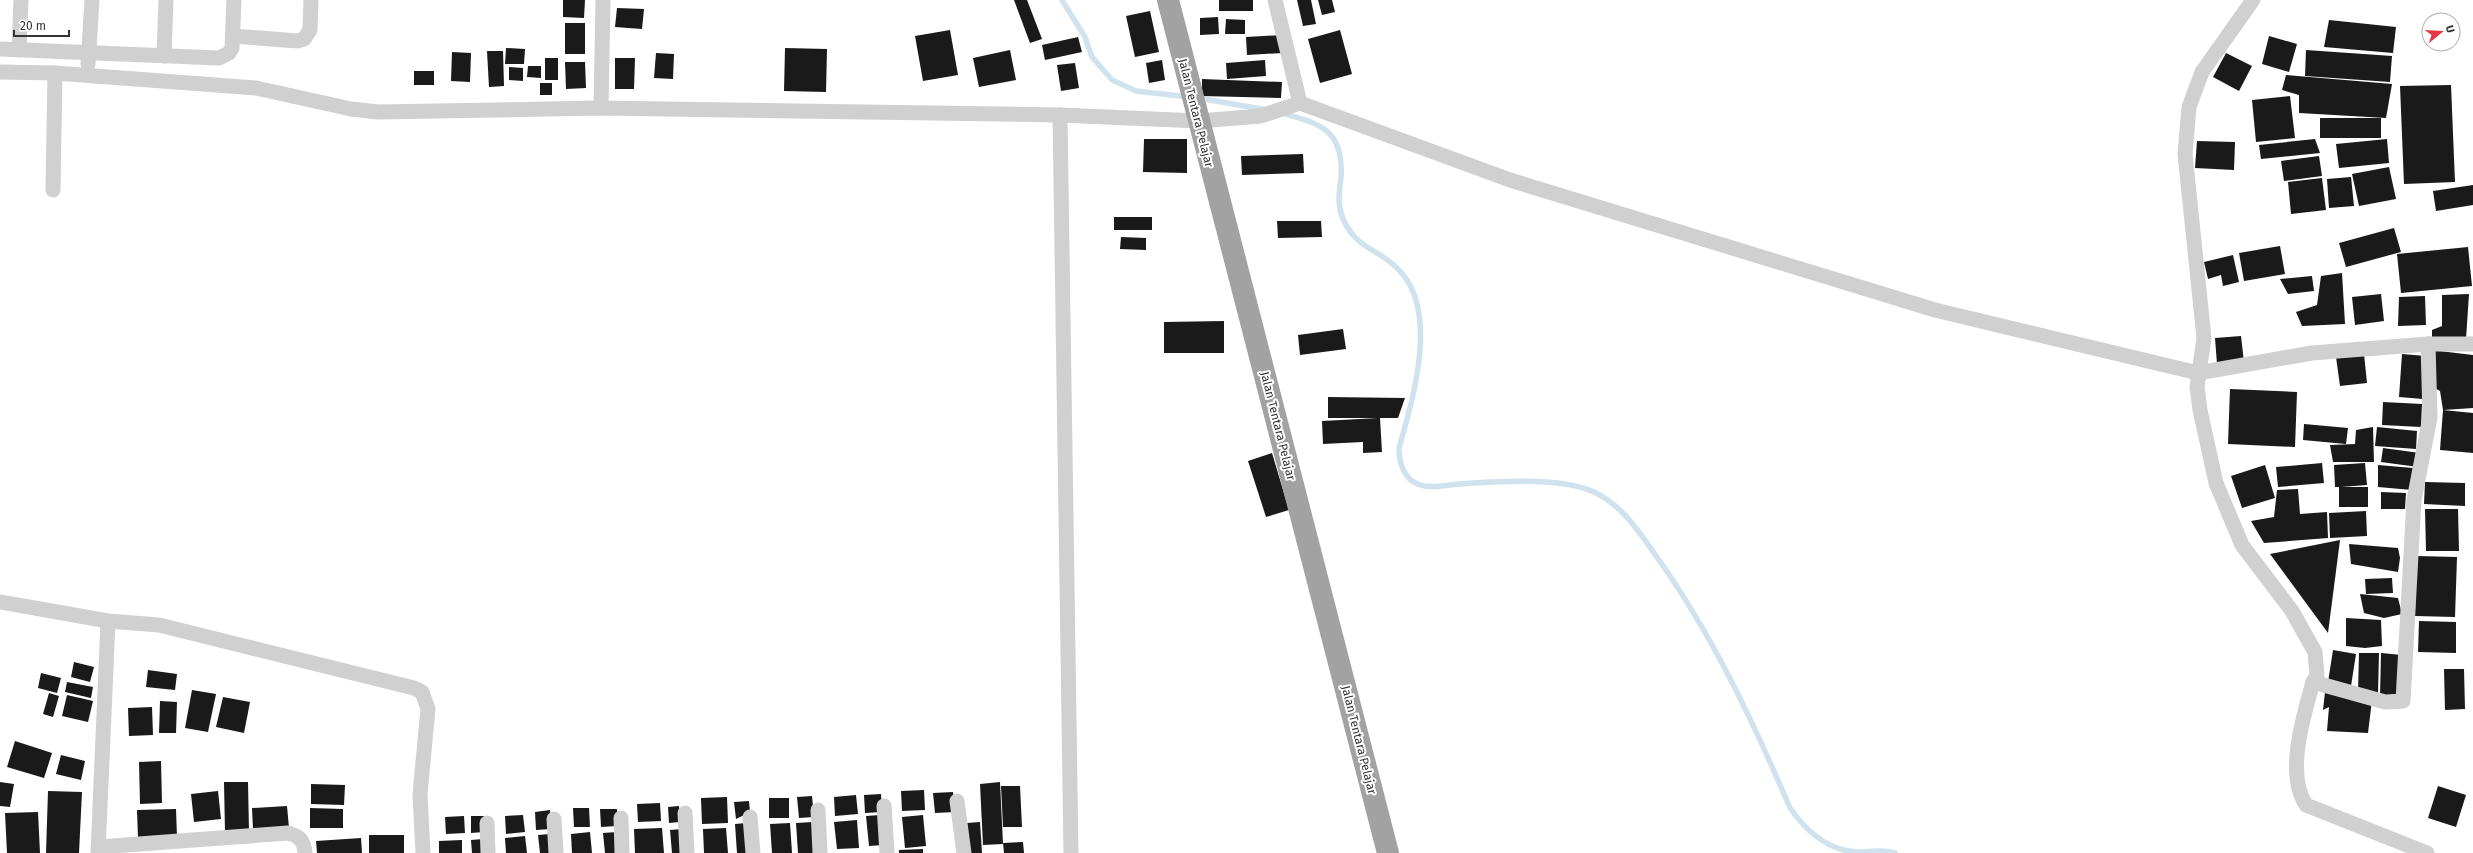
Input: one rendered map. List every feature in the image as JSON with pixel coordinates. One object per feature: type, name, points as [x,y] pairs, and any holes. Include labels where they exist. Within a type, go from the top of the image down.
[{"type":"highway","name":"Jalan Tentara Pelajar","points":[[1168,0],[1388,853]]},
{"type":"street","points":[[18,50],[21,0]]},
{"type":"street","points":[[88,75],[92,0]]},
{"type":"street","points":[[164,56],[166,0]]},
{"type":"street","points":[[0,49],[89,54],[219,58],[230,53],[232,48],[234,0]]},
{"type":"street","points":[[233,36],[298,41],[304,39],[310,30],[311,0]]},
{"type":"street","points":[[601,108],[603,0]]},
{"type":"street","points":[[1275,0],[1295,105]]},
{"type":"street","points":[[2252,0],[2202,72],[2190,107],[2185,154],[2204,338],[2198,373],[2200,410],[2216,483],[2242,545],[2292,611],[2315,652],[2316,676],[2300,729],[2297,777],[2306,805],[2427,853]]},
{"type":"street","points":[[0,72],[88,75],[256,88],[351,109],[378,112],[601,108],[1060,115],[1261,116],[1295,105],[1510,180],[1935,310],[2198,373],[2312,353],[2428,344],[2473,344]]},
{"type":"street","points":[[53,190],[55,73]]},
{"type":"street","points":[[1060,115],[1071,853]]},
{"type":"street","points":[[2313,682],[2385,702],[2403,701],[2414,500],[2430,417],[2428,344]]},
{"type":"street","points":[[0,602],[108,621],[159,625],[414,688],[422,692],[428,709],[420,794],[423,853]]},
{"type":"street","points":[[108,621],[98,850],[288,833],[299,836],[304,843],[305,853]]},
{"type":"street","points":[[957,801],[964,853]]},
{"type":"street","points":[[884,806],[887,853]]},
{"type":"street","points":[[818,810],[820,853]]},
{"type":"street","points":[[685,813],[687,853]]},
{"type":"street","points":[[750,817],[753,853]]},
{"type":"street","points":[[621,818],[622,853]]},
{"type":"street","points":[[554,819],[556,853]]},
{"type":"street","points":[[487,823],[488,853]]},
{"type":"building","points":[[563,0],[585,0],[584,18],[563,17]]},
{"type":"building","points":[[1014,0],[1027,0],[1042,39],[1030,43]]},
{"type":"building","points":[[1219,0],[1253,0],[1253,11],[1219,11]]},
{"type":"building","points":[[1297,0],[1311,0],[1316,24],[1303,26]]},
{"type":"building","points":[[1318,0],[1332,0],[1335,12],[1322,15]]},
{"type":"building","points":[[617,8],[644,9],[642,29],[615,27]]},
{"type":"building","points":[[1150,11],[1159,52],[1135,57],[1126,16]]},
{"type":"building","points":[[1218,17],[1219,34],[1200,35],[1200,18]]},
{"type":"building","points":[[1226,19],[1245,20],[1245,34],[1225,34]]},
{"type":"building","points":[[2329,20],[2396,27],[2393,53],[2324,47]]},
{"type":"building","points":[[565,23],[585,23],[585,54],[565,54]]},
{"type":"building","points":[[950,30],[958,75],[923,81],[915,36]]},
{"type":"building","points":[[1340,30],[1352,74],[1320,83],[1308,39]]},
{"type":"building","points":[[1282,35],[1283,53],[1247,55],[1246,37]]},
{"type":"building","points":[[2269,36],[2297,44],[2289,72],[2262,64]]},
{"type":"building","points":[[1078,37],[1082,52],[1045,60],[1042,45]]},
{"type":"building","points":[[506,48],[525,49],[524,64],[505,64]]},
{"type":"building","points":[[785,48],[827,49],[826,92],[784,91]]},
{"type":"building","points":[[1010,50],[1016,80],[979,87],[973,58]]},
{"type":"building","points":[[2306,50],[2392,56],[2390,82],[2305,76]]},
{"type":"building","points":[[487,51],[503,51],[504,86],[489,87]]},
{"type":"building","points":[[452,52],[471,53],[470,82],[451,81]]},
{"type":"building","points":[[656,53],[674,54],[673,79],[654,78]]},
{"type":"building","points":[[2226,53],[2252,66],[2239,91],[2213,77]]},
{"type":"building","points":[[545,58],[558,58],[558,80],[545,80]]},
{"type":"building","points":[[615,58],[635,58],[634,89],[615,89]]},
{"type":"building","points":[[1162,60],[1165,80],[1149,83],[1146,63]]},
{"type":"building","points":[[1265,60],[1266,76],[1227,79],[1226,63]]},
{"type":"building","points":[[565,62],[585,62],[586,88],[566,89]]},
{"type":"building","points":[[1075,63],[1079,88],[1061,91],[1057,65]]},
{"type":"building","points":[[528,66],[541,66],[541,78],[527,77]]},
{"type":"building","points":[[509,67],[523,68],[523,81],[509,80]]},
{"type":"building","points":[[414,71],[434,71],[434,85],[414,85]]},
{"type":"building","points":[[2286,75],[2392,84],[2386,118],[2299,113],[2299,95],[2282,90]]},
{"type":"building","points":[[1202,79],[1282,82],[1281,98],[1202,96]]},
{"type":"building","points":[[540,83],[552,83],[552,95],[540,95]]},
{"type":"building","points":[[2451,85],[2455,182],[2404,184],[2400,86]]},
{"type":"building","points":[[2290,96],[2295,138],[2256,142],[2252,100]]},
{"type":"building","points":[[2320,118],[2381,118],[2381,138],[2320,138]]},
{"type":"building","points":[[1144,139],[1187,139],[1187,173],[1143,172]]},
{"type":"building","points":[[2315,139],[2320,153],[2261,159],[2259,145]]},
{"type":"building","points":[[2387,139],[2389,163],[2339,168],[2336,144]]},
{"type":"building","points":[[2197,141],[2235,142],[2234,170],[2195,168]]},
{"type":"building","points":[[1303,154],[1304,173],[1242,175],[1241,156]]},
{"type":"building","points":[[2319,156],[2322,176],[2284,181],[2281,161]]},
{"type":"building","points":[[2389,167],[2396,199],[2359,206],[2352,174]]},
{"type":"building","points":[[2351,177],[2354,206],[2329,208],[2327,179]]},
{"type":"building","points":[[2322,178],[2326,210],[2291,214],[2288,182]]},
{"type":"building","points":[[2473,185],[2473,205],[2436,211],[2433,191]]},
{"type":"building","points":[[1114,217],[1152,217],[1152,230],[1114,230]]},
{"type":"building","points":[[1277,221],[1321,221],[1322,237],[1278,238]]},
{"type":"building","points":[[2394,228],[2401,252],[2346,267],[2339,243]]},
{"type":"building","points":[[1121,237],[1146,238],[1146,250],[1120,249]]},
{"type":"building","points":[[2280,246],[2285,274],[2244,281],[2239,253]]},
{"type":"building","points":[[2468,247],[2472,286],[2401,293],[2397,254]]},
{"type":"building","points":[[2233,255],[2239,282],[2223,286],[2221,275],[2208,279],[2204,262]]},
{"type":"building","points":[[2342,273],[2345,324],[2302,326],[2296,312],[2317,305],[2321,276]]},
{"type":"building","points":[[2312,276],[2314,291],[2288,294],[2280,279]]},
{"type":"building","points":[[2381,294],[2384,321],[2355,325],[2352,297]]},
{"type":"building","points":[[2469,294],[2466,339],[2432,341],[2432,330],[2442,326],[2442,295]]},
{"type":"building","points":[[2425,296],[2426,325],[2398,326],[2399,297]]},
{"type":"building","points":[[1224,321],[1224,353],[1164,353],[1164,322]]},
{"type":"building","points":[[1343,329],[1346,349],[1300,355],[1298,335]]},
{"type":"building","points":[[2241,336],[2244,362],[2217,364],[2215,338]]},
{"type":"building","points":[[2431,350],[2473,355],[2473,408],[2443,410],[2440,391],[2433,387]]},
{"type":"building","points":[[2364,354],[2367,383],[2340,386],[2336,357]]},
{"type":"building","points":[[2402,354],[2426,356],[2423,399],[2399,397]]},
{"type":"building","points":[[2230,389],[2297,392],[2295,447],[2228,444]]},
{"type":"building","points":[[1328,397],[1405,398],[1398,418],[1380,418],[1382,452],[1363,453],[1363,442],[1323,444],[1322,421],[1378,418],[1328,418]]},
{"type":"building","points":[[2383,402],[2422,404],[2421,427],[2382,425]]},
{"type":"building","points":[[2443,410],[2473,413],[2473,453],[2440,450]]},
{"type":"building","points":[[2304,424],[2348,428],[2346,444],[2303,440]]},
{"type":"building","points":[[2373,427],[2374,462],[2333,462],[2330,445],[2355,444],[2356,430]]},
{"type":"building","points":[[2377,427],[2417,431],[2416,449],[2375,446]]},
{"type":"building","points":[[2383,448],[2420,453],[2418,467],[2381,462]]},
{"type":"building","points":[[1272,453],[1289,510],[1266,517],[1248,461]]},
{"type":"building","points":[[2322,463],[2324,483],[2278,487],[2276,467]]},
{"type":"building","points":[[2365,463],[2367,485],[2341,487],[2368,487],[2368,507],[2339,507],[2339,487],[2335,487],[2334,465]]},
{"type":"building","points":[[2265,465],[2275,498],[2242,508],[2231,476]]},
{"type":"building","points":[[2378,465],[2413,468],[2412,490],[2378,487]]},
{"type":"building","points":[[2425,482],[2465,483],[2465,506],[2424,504]]},
{"type":"building","points":[[2298,489],[2300,514],[2327,512],[2328,538],[2264,543],[2251,521],[2274,517],[2277,490]]},
{"type":"building","points":[[2381,492],[2406,493],[2405,509],[2381,509]]},
{"type":"building","points":[[2425,509],[2458,509],[2459,551],[2426,551]]},
{"type":"building","points":[[2366,511],[2367,536],[2330,538],[2329,513]]},
{"type":"building","points":[[2340,540],[2328,633],[2270,554]]},
{"type":"building","points":[[2349,544],[2398,548],[2400,558],[2398,572],[2351,564]]},
{"type":"building","points":[[2416,556],[2457,557],[2455,617],[2415,616]]},
{"type":"building","points":[[2392,578],[2393,593],[2366,594],[2365,579]]},
{"type":"building","points":[[2360,594],[2398,598],[2402,614],[2384,618],[2364,613]]},
{"type":"building","points":[[2346,618],[2381,620],[2382,646],[2365,648],[2346,646]]},
{"type":"building","points":[[2419,621],[2456,622],[2456,653],[2418,652]]},
{"type":"building","points":[[2333,650],[2356,654],[2351,686],[2328,682]]},
{"type":"building","points":[[2359,653],[2379,653],[2378,693],[2358,693]]},
{"type":"building","points":[[2381,653],[2402,655],[2401,697],[2380,697]]},
{"type":"building","points":[[74,662],[94,667],[90,682],[71,677]]},
{"type":"building","points":[[2444,669],[2464,669],[2465,709],[2445,710]]},
{"type":"building","points":[[148,670],[177,674],[175,690],[146,687]]},
{"type":"building","points":[[41,673],[61,678],[57,693],[38,688]]},
{"type":"building","points":[[67,682],[93,687],[91,698],[65,692]]},
{"type":"building","points":[[192,690],[216,694],[208,732],[185,728]]},
{"type":"building","points":[[2325,692],[2372,700],[2368,733],[2327,731],[2329,707],[2323,710]]},
{"type":"building","points":[[49,693],[59,696],[53,717],[43,714]]},
{"type":"building","points":[[67,695],[93,701],[88,722],[62,716]]},
{"type":"building","points":[[223,697],[250,702],[244,733],[216,727]]},
{"type":"building","points":[[160,701],[177,702],[176,733],[159,733]]},
{"type":"building","points":[[152,707],[153,735],[129,736],[128,708]]},
{"type":"building","points":[[15,741],[52,753],[44,778],[7,767]]},
{"type":"building","points":[[61,755],[85,761],[81,780],[56,774]]},
{"type":"building","points":[[161,761],[162,803],[140,804],[139,762]]},
{"type":"building","points":[[0,782],[14,784],[10,807],[0,806]]},
{"type":"building","points":[[224,782],[248,782],[249,832],[225,832]]},
{"type":"building","points":[[1000,782],[1003,844],[983,845],[980,784]]},
{"type":"building","points":[[311,784],[345,785],[344,805],[311,804]]},
{"type":"building","points":[[1001,786],[1020,786],[1022,827],[1003,827]]},
{"type":"building","points":[[2438,786],[2466,795],[2456,827],[2428,818]]},
{"type":"building","points":[[924,790],[925,810],[902,811],[901,791]]},
{"type":"building","points":[[48,791],[82,792],[79,853],[46,853]]},
{"type":"building","points":[[218,791],[221,819],[194,822],[191,794]]},
{"type":"building","points":[[953,792],[955,812],[935,813],[933,793]]},
{"type":"building","points":[[881,794],[882,812],[865,813],[864,795]]},
{"type":"building","points":[[856,795],[858,814],[835,816],[834,797]]},
{"type":"building","points":[[812,796],[814,817],[799,818],[797,797]]},
{"type":"building","points":[[727,797],[728,823],[702,824],[701,798]]},
{"type":"building","points":[[769,798],[789,798],[789,818],[769,818]]},
{"type":"building","points":[[749,801],[750,812],[736,819],[734,802]]},
{"type":"building","points":[[660,803],[661,821],[638,822],[637,804]]},
{"type":"building","points":[[287,806],[289,828],[253,830],[252,808]]},
{"type":"building","points":[[679,806],[680,822],[669,823],[668,807]]},
{"type":"building","points":[[310,808],[343,809],[343,828],[310,828]]},
{"type":"building","points":[[573,808],[589,808],[590,827],[574,827]]},
{"type":"building","points":[[176,809],[177,837],[138,838],[137,810]]},
{"type":"building","points":[[600,809],[617,809],[617,826],[601,827]]},
{"type":"building","points":[[550,810],[551,829],[536,830],[535,812]]},
{"type":"building","points":[[38,812],[40,853],[7,853],[5,813]]},
{"type":"building","points":[[523,815],[525,832],[506,834],[505,816]]},
{"type":"building","points":[[880,815],[883,845],[869,846],[866,816]]},
{"type":"building","points":[[923,815],[926,846],[905,848],[902,817]]},
{"type":"building","points":[[464,816],[465,833],[446,834],[445,817]]},
{"type":"building","points":[[471,816],[484,816],[484,832],[471,833]]},
{"type":"building","points":[[857,820],[859,848],[837,849],[834,822]]},
{"type":"building","points":[[813,822],[815,853],[798,853],[796,823]]},
{"type":"building","points":[[980,822],[982,853],[969,853],[967,823]]},
{"type":"building","points":[[746,823],[749,853],[737,853],[735,824]]},
{"type":"building","points":[[790,823],[792,853],[772,853],[770,824]]},
{"type":"building","points":[[662,828],[664,853],[635,853],[634,829]]},
{"type":"building","points":[[726,828],[728,853],[704,853],[703,829]]},
{"type":"building","points":[[682,829],[684,853],[672,853],[670,830]]},
{"type":"building","points":[[590,832],[592,853],[572,853],[571,834]]},
{"type":"building","points":[[617,832],[619,853],[605,853],[603,833]]},
{"type":"building","points":[[550,834],[552,853],[540,853],[538,835]]},
{"type":"building","points":[[369,835],[404,835],[404,853],[369,853]]},
{"type":"building","points":[[525,836],[527,853],[506,853],[505,838]]},
{"type":"building","points":[[361,838],[362,853],[317,853],[316,841]]},
{"type":"building","points":[[483,839],[484,853],[472,853],[471,840]]},
{"type":"building","points":[[462,840],[462,853],[439,853],[439,841]]},
{"type":"building","points":[[1023,842],[1024,853],[1004,853],[1003,843]]},
{"type":"building","points":[[923,849],[923,853],[899,853],[899,850]]},
{"type":"waterway","points":[[1062,0],[1085,37],[1092,57],[1112,80],[1136,91],[1189,97]]},
{"type":"waterway","points":[[1198,98],[1268,110]]},
{"type":"waterway","points":[[1282,113],[1319,126],[1334,139],[1339,149],[1341,162],[1339,198],[1343,219],[1361,243],[1390,262],[1398,269],[1411,286],[1418,307],[1420,356],[1411,405],[1399,448],[1401,465],[1406,475],[1415,483],[1430,487],[1510,481],[1566,484],[1596,493],[1605,498],[1629,519],[1675,583],[1694,614],[1729,677],[1761,742],[1790,808],[1796,816],[1811,832],[1828,844],[1837,848],[1858,852],[1881,851],[1895,853]]}]
